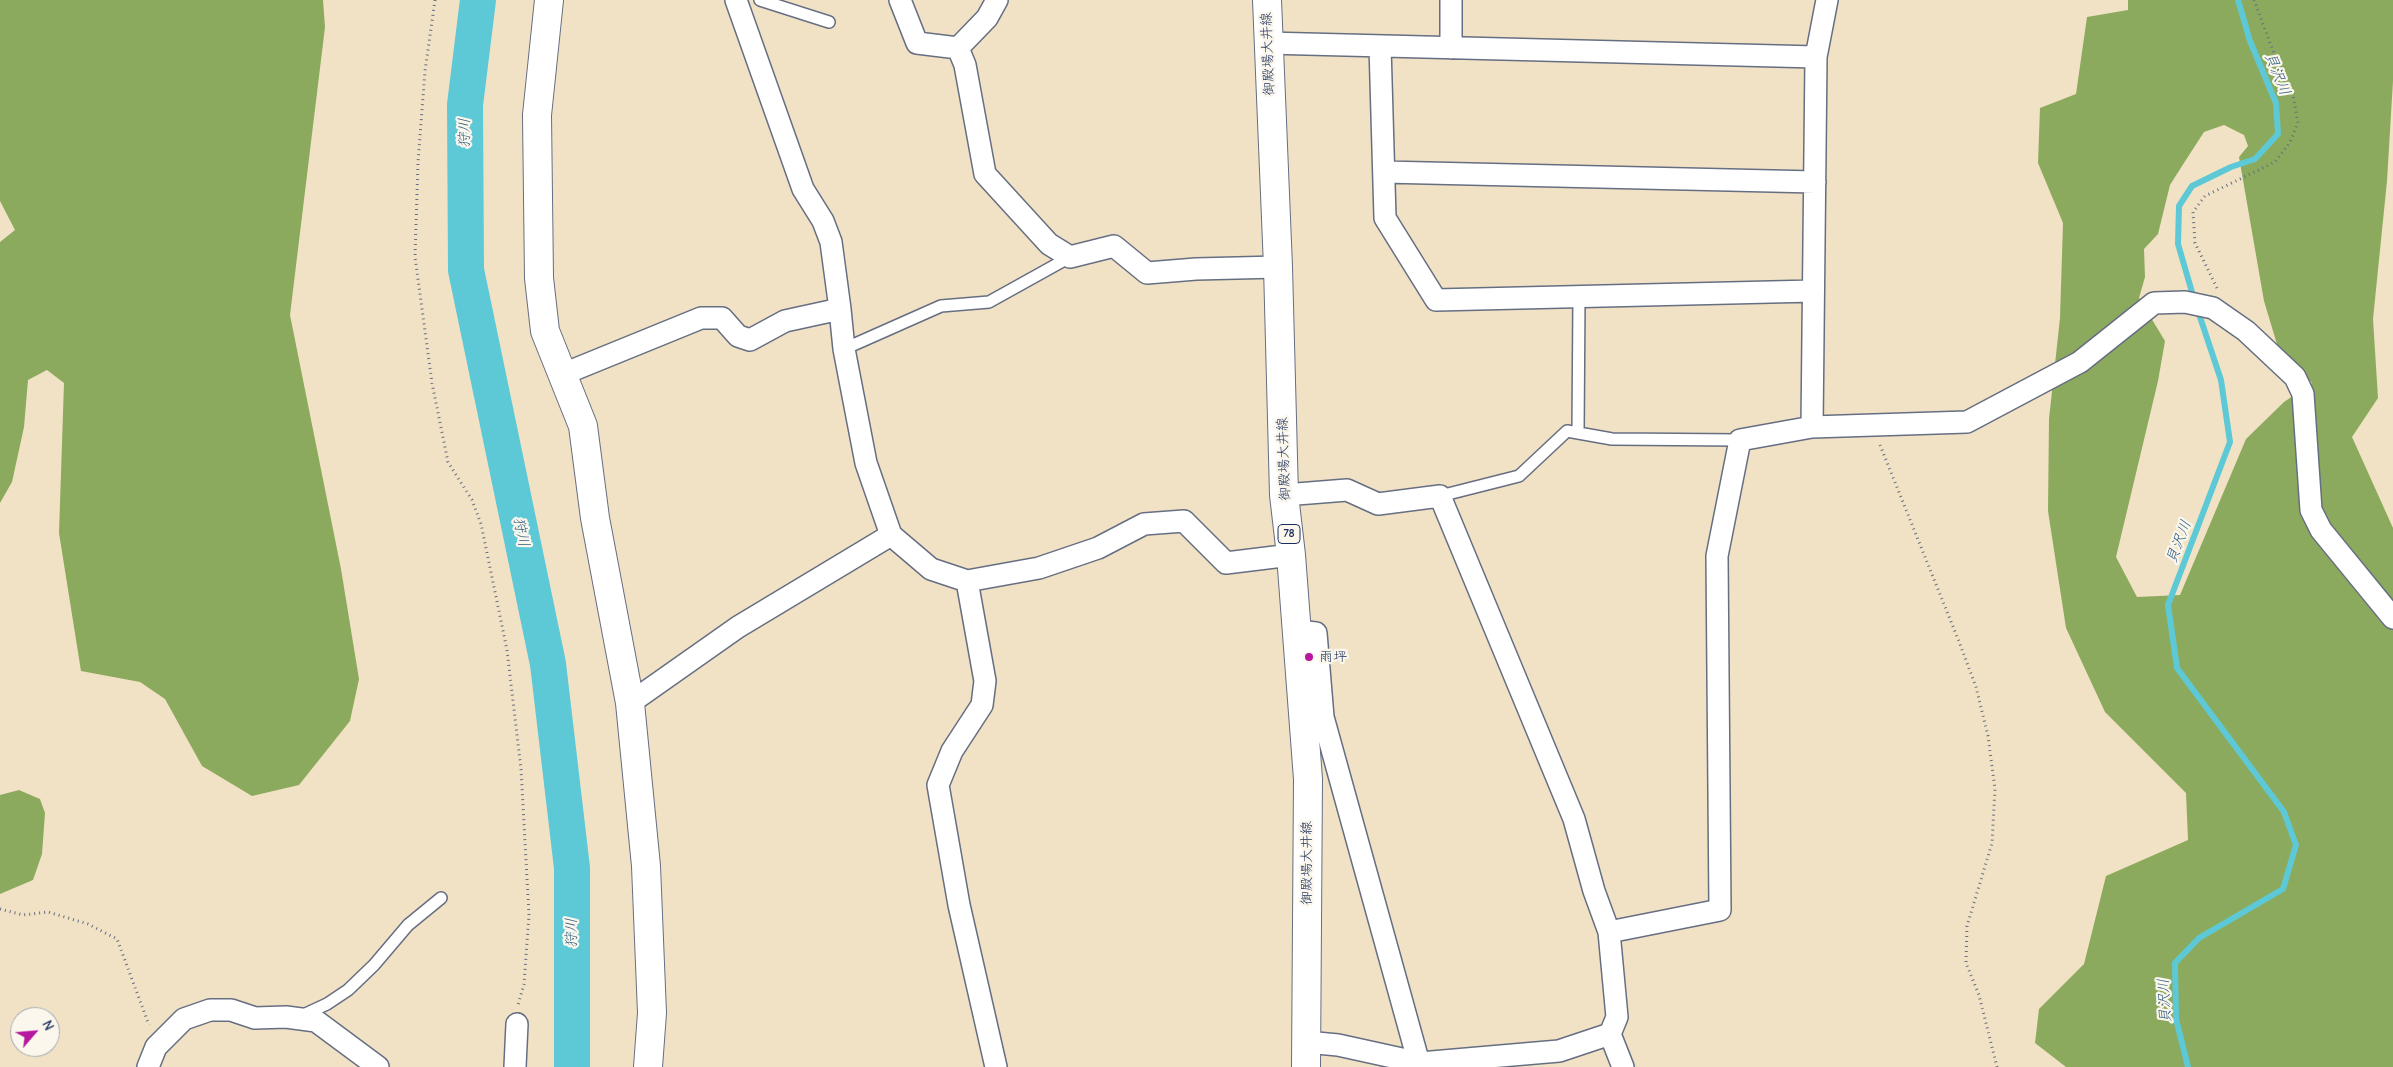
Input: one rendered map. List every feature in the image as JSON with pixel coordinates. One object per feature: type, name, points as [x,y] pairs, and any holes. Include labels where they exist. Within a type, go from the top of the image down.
[{"type":"street","points":[[549,0],[537,115],[538,259],[545,331],[583,426],[595,518],[630,703],[646,876],[652,1013],[648,1067]]},
{"type":"street","points":[[736,0],[803,189],[823,221],[830,242],[844,349],[866,463],[891,535],[931,569],[968,581],[1039,568],[1098,548],[1144,524],[1184,520],[1226,563],[1291,555]]},
{"type":"street","points":[[900,0],[917,43],[958,48]]},
{"type":"street","points":[[958,48],[987,18],[998,0]]},
{"type":"street","name":"御殿場大井線","points":[[1267,0],[1267,43],[1278,267],[1284,495],[1291,555],[1308,779],[1306,1055]]},
{"type":"street","points":[[1451,0],[1451,48]]},
{"type":"street","points":[[1812,427],[1816,57],[1827,0]]},
{"type":"street","points":[[1267,43],[1816,57]]},
{"type":"street","points":[[1380,46],[1385,218],[1436,300],[1813,291]]},
{"type":"street","points":[[958,48],[965,65],[985,174],[1049,244],[1070,257],[1114,246],[1148,274],[1196,269],[1278,267]]},
{"type":"street","points":[[1384,172],[1815,182]]},
{"type":"street","points":[[1609,932],[1720,910],[1717,556],[1740,440],[1812,427],[1967,422],[2080,362],[2154,303],[2185,302],[2217,310],[2246,331],[2295,377],[2303,394],[2311,510],[2321,530],[2393,618]]},
{"type":"street","points":[[561,375],[701,318],[722,318],[738,336],[750,340],[786,321],[840,309]]},
{"type":"street","points":[[1284,495],[1347,490],[1378,504],[1440,496],[1574,820],[1594,891],[1609,932],[1616,1017],[1610,1034],[1623,1067]]},
{"type":"street","points":[[630,703],[738,627],[891,535]]},
{"type":"street","points":[[968,581],[985,681],[982,705],[952,752],[938,785],[959,905],[996,1067]]},
{"type":"street","points":[[1297,631],[1316,633],[1323,717],[1420,1065]]},
{"type":"street","points":[[148,1067],[156,1047],[184,1019],[210,1010],[231,1010],[255,1018],[296,1018],[316,1021],[378,1067]]},
{"type":"street","points":[[515,1067],[518,1014]]},
{"type":"street","points":[[1306,1055],[1338,1045],[1420,1065],[1559,1051],[1610,1034]]},
{"type":"lane","points":[[760,0],[829,22]]},
{"type":"lane","points":[[844,349],[941,306],[989,302],[1070,257]]},
{"type":"lane","points":[[1578,433],[1579,297]]},
{"type":"lane","points":[[1440,496],[1519,476],[1568,432],[1612,439],[1740,440]]},
{"type":"lane","points":[[296,1018],[327,1004],[348,990],[374,965],[408,925],[442,898]]},
{"type":"path","points":[[435,0],[425,71],[418,162],[415,257],[432,383],[448,462],[472,500],[481,524],[506,650],[521,769],[529,915],[524,984],[518,1014]]},
{"type":"path","points":[[2217,310],[2216,285],[2194,243],[2193,212],[2206,196],[2275,162],[2290,142],[2298,123],[2293,95],[2278,64],[2254,0]]},
{"type":"path","points":[[1872,426],[1976,687],[1988,736],[1995,788],[1992,843],[1967,926],[1966,962],[1979,995],[1997,1067]]},
{"type":"path","points":[[0,909],[23,915],[48,912],[88,924],[118,939],[145,1010],[156,1047]]},
{"type":"green space","points":[[0,0],[323,0],[325,27],[290,315],[341,569],[359,679],[350,721],[299,785],[252,796],[202,766],[165,699],[140,682],[81,671],[59,533],[64,383],[47,370],[28,380],[24,427],[12,482],[0,503],[0,242],[15,230],[0,201]]},
{"type":"green space","points":[[2128,0],[2393,0],[2393,81],[2387,181],[2373,319],[2378,398],[2352,437],[2393,528],[2393,1067],[2066,1067],[2035,1043],[2039,1009],[2084,964],[2106,876],[2188,840],[2186,793],[2105,712],[2066,628],[2048,511],[2049,419],[2060,318],[2063,223],[2038,163],[2040,108],[2076,94],[2087,17],[2128,10]],"holes":[[[2224,125],[2244,135],[2248,146],[2239,157],[2264,301],[2279,351],[2312,383],[2284,402],[2246,439],[2180,595],[2137,597],[2116,557],[2158,381],[2165,341],[2139,298],[2145,277],[2144,249],[2158,234],[2170,185],[2204,132]]]},
{"type":"green space","points":[[19,790],[40,799],[45,813],[42,854],[33,880],[0,894],[0,795]]},
{"type":"waterway","name":"狩川","points":[[478,0],[465,105],[466,270],[548,664],[572,868],[572,1067]]},
{"type":"waterway","name":"貝沢川","points":[[2194,299],[2178,244],[2179,206],[2192,186],[2231,167],[2255,159],[2278,134],[2276,103],[2250,41],[2238,0]]},
{"type":"waterway","name":"貝沢川","points":[[2188,1067],[2176,1019],[2175,963],[2199,938],[2283,889],[2296,845],[2284,812],[2177,668],[2168,605],[2230,442],[2221,380],[2197,308]]},
{"type":"place","name":"雨坪","points":[[1309,657]]}]
